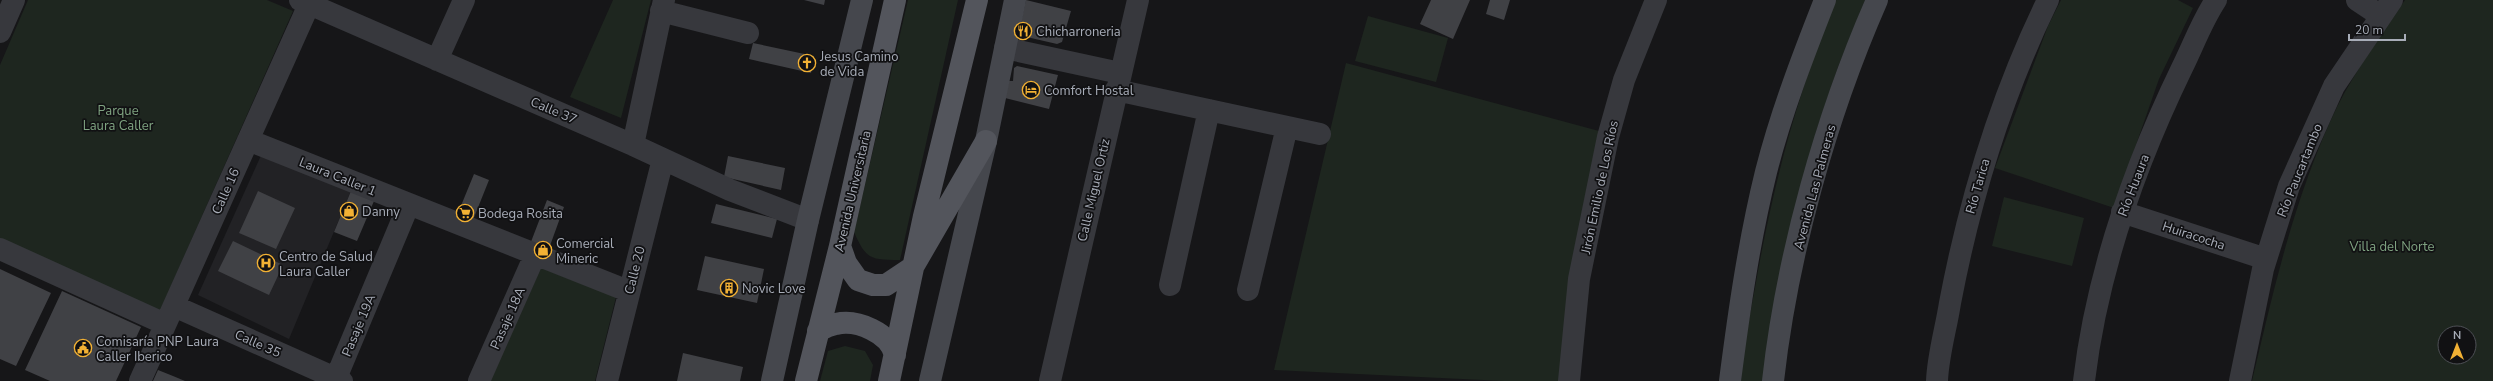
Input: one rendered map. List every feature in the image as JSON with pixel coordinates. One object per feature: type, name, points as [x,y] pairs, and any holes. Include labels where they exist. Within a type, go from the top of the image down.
[{"type":"main road","points":[[772,381],[808,220],[862,0]]},
{"type":"main road","name":"Avenida Universitaria","points":[[806,381],[840,246],[895,0]]},
{"type":"main road","points":[[889,381],[913,267],[977,0]]},
{"type":"main road","points":[[930,381],[986,141],[1015,0]]},
{"type":"main road","points":[[1730,381],[1749,253],[1767,172],[1796,75],[1825,0]]},
{"type":"main road","name":"Avenida Las Palmeras","points":[[1773,381],[1788,289],[1808,204],[1832,119],[1877,0]]},
{"type":"main road","points":[[840,246],[846,263],[858,280],[872,285],[886,285],[913,267],[986,141]]},
{"type":"main road","points":[[818,330],[836,323],[848,323],[870,328],[893,348],[895,355]]},
{"type":"street","points":[[0,32],[14,0]]},
{"type":"street","points":[[437,60],[464,0]]},
{"type":"street","name":"Calle Miguel Ortiz","points":[[1050,381],[1138,0]]},
{"type":"street","name":"Jirón Emilio de Los Ríos","points":[[1569,381],[1579,279],[1608,137],[1624,80],[1656,0]]},
{"type":"street","name":"Río Tarica","points":[[1937,381],[1962,239],[1981,170],[2019,64],[2048,0]]},
{"type":"street","name":"Río Huaura","points":[[2084,381],[2099,299],[2122,212],[2160,113],[2216,0]]},
{"type":"street","points":[[2358,0],[2387,8]]},
{"type":"street","name":"Calle 37","points":[[307,1],[437,60],[633,145],[730,190],[808,220]]},
{"type":"street","name":"Calle 16","points":[[140,381],[248,140],[307,1]]},
{"type":"street","points":[[633,145],[662,6],[748,33]]},
{"type":"street","name":"Río Paucartambo","points":[[2240,381],[2266,259],[2289,186],[2334,86],[2387,8]]},
{"type":"street","points":[[1005,48],[1209,110],[1320,134]]},
{"type":"street","points":[[1170,285],[1209,110]]},
{"type":"street","points":[[1248,290],[1287,127]]},
{"type":"street","name":"Laura Caller 1","points":[[248,140],[628,291]]},
{"type":"street","name":"Calle 20","points":[[607,381],[628,291],[662,159]]},
{"type":"street","name":"Pasaje 19A","points":[[339,380],[409,204]]},
{"type":"street","name":"Huiracocha","points":[[2122,212],[2266,259]]},
{"type":"street","name":"Calle 35","points":[[0,249],[339,380]]},
{"type":"street","name":"Pasaje 18A","points":[[479,381],[535,255]]},
{"type":"shaded area","name":"Centro de Salud Laura Caller","points":[[263,151],[351,191],[289,339],[198,295]]},
{"type":"green space","name":"Parque Laura Caller","points":[[28,0],[267,0],[293,11],[159,313],[0,238],[0,65]]},
{"type":"green space","points":[[613,0],[651,0],[621,118],[570,97]]},
{"type":"green space","points":[[908,0],[958,0],[900,260],[882,259],[875,258],[866,253],[854,232]]},
{"type":"green space","points":[[1836,0],[1865,0],[1838,67],[1816,132],[1765,381],[1741,381],[1745,346],[1769,214],[1787,142],[1809,70]]},
{"type":"green space","points":[[2061,0],[2178,0],[2193,8],[2159,79],[2114,208],[1995,168],[2048,26]]},
{"type":"green space","name":"Villa del Norte","points":[[2405,0],[2493,0],[2493,381],[2252,381],[2277,276],[2297,207],[2309,173],[2337,107],[2369,53]]},
{"type":"green space","points":[[1368,16],[1448,38],[1436,82],[1355,61]]},
{"type":"green space","points":[[1346,63],[1599,131],[1561,381],[1504,381],[1274,370]]},
{"type":"green space","points":[[2004,197],[2084,218],[2072,266],[1992,246]]},
{"type":"green space","points":[[541,268],[616,297],[595,381],[490,381]]},
{"type":"green space","points":[[845,346],[865,351],[873,365],[870,381],[820,381],[828,351]]},
{"type":"building","points":[[804,0],[825,0],[824,5]]},
{"type":"building","points":[[1026,0],[1071,11],[1062,42],[1057,44],[1018,35]]},
{"type":"building","points":[[1431,0],[1470,0],[1453,39],[1420,24]]},
{"type":"building","points":[[1490,0],[1510,0],[1504,20],[1486,14]]},
{"type":"building","points":[[753,43],[814,56],[811,73],[749,59]]},
{"type":"building","name":"Comfort Hostal","points":[[1017,66],[1058,75],[1049,109],[1005,98],[1009,81],[1013,81],[1014,68]]},
{"type":"building","points":[[728,156],[785,168],[781,190],[724,177]]},
{"type":"building","points":[[474,174],[489,180],[473,220],[458,213]]},
{"type":"building","points":[[258,191],[295,208],[276,249],[239,233]]},
{"type":"building","points":[[351,191],[374,201],[357,241],[334,232]]},
{"type":"building","points":[[547,200],[564,207],[547,254],[529,247]]},
{"type":"building","points":[[716,204],[777,219],[772,238],[711,223]]},
{"type":"building","points":[[233,241],[283,265],[269,295],[218,271]]},
{"type":"building","points":[[705,256],[764,269],[757,303],[697,290]]},
{"type":"building","points":[[0,269],[51,293],[16,366],[0,359]]},
{"type":"building","name":"Comisaría PNP Laura Caller Iberico","points":[[62,291],[141,327],[116,381],[50,381],[25,370]]},
{"type":"building","points":[[683,353],[743,367],[740,381],[677,381]]},
{"type":"building","points":[[158,370],[173,376],[185,381],[153,381]]},
{"type":"place","name":"Chicharroneria","points":[[1023,31]]},
{"type":"place","name":"Jesus Camino de Vida","points":[[807,63]]},
{"type":"place","name":"Comfort Hostal","points":[[1031,90]]},
{"type":"place","name":"Danny","points":[[349,211]]},
{"type":"place","name":"Bodega Rosita","points":[[465,213]]},
{"type":"place","name":"Comercial Mineric","points":[[543,250]]},
{"type":"place","name":"Centro de Salud Laura Caller","points":[[266,263]]},
{"type":"place","name":"Novic Love","points":[[729,288]]},
{"type":"place","name":"Comisaría PNP Laura Caller Iberico","points":[[83,348]]}]
